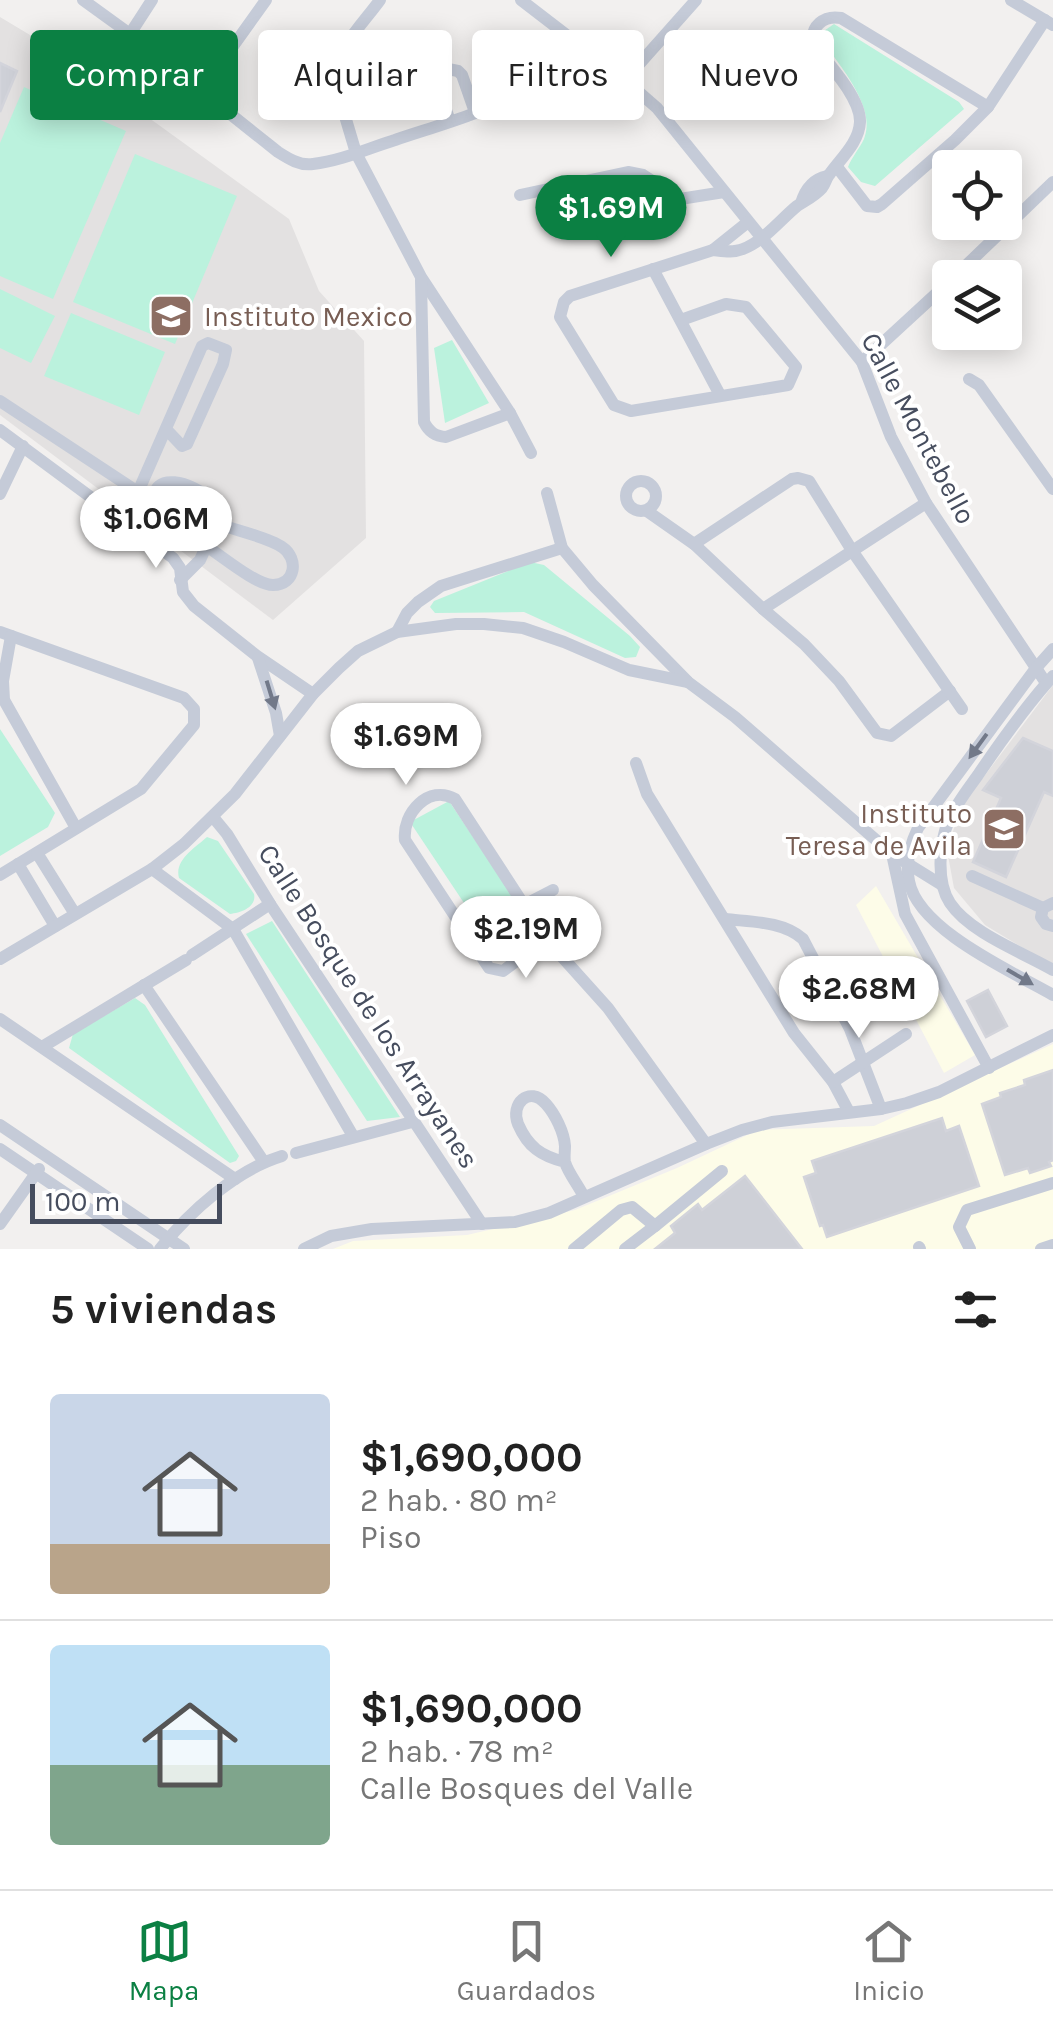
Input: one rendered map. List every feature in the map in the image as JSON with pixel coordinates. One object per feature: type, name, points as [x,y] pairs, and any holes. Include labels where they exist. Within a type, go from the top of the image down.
[{"type":"street","points":[[83,0],[124,30]]},
{"type":"street","points":[[133,30],[152,0]]},
{"type":"street","points":[[238,40],[266,0]]},
{"type":"street","points":[[380,0],[338,58],[333,76],[356,153],[421,277],[531,453]]},
{"type":"street","name":"Calle Montebello","points":[[521,0],[561,30]]},
{"type":"street","points":[[644,59],[696,0]]},
{"type":"street","points":[[832,172],[872,208],[882,204],[956,140],[988,106],[1049,23],[1011,0]]},
{"type":"street","points":[[681,320],[726,304],[746,307],[796,367],[792,381],[788,385],[631,411],[619,409],[560,317],[570,296],[712,250],[740,251],[762,238],[801,204],[805,191],[832,172],[855,139],[860,122],[849,92],[813,44],[817,26],[824,20],[841,18],[988,106]]},
{"type":"street","points":[[450,121],[437,83],[439,75],[448,69],[458,71],[472,103]]},
{"type":"street","name":"Calle Montebello","points":[[644,97],[862,362],[891,438],[926,504],[1036,668],[1050,679]]},
{"type":"street","points":[[237,120],[295,162],[313,164],[472,113]]},
{"type":"street","points":[[520,195],[628,172],[643,175],[680,199],[724,192]]},
{"type":"street","points":[[972,260],[1053,182]]},
{"type":"street","points":[[712,250],[748,222]]},
{"type":"street","points":[[653,269],[720,395]]},
{"type":"street","points":[[421,277],[427,427],[446,437],[510,414]]},
{"type":"street","points":[[862,362],[932,297]]},
{"type":"street","points":[[118,517],[138,492],[197,357],[205,343],[226,350],[221,370],[187,444],[182,446],[166,429]]},
{"type":"street","points":[[969,379],[979,385],[1048,474],[1053,488]]},
{"type":"street","points":[[0,401],[211,535],[261,582],[273,585],[291,577],[292,556],[282,546],[211,535]]},
{"type":"street","points":[[0,430],[173,558],[180,568],[183,592],[194,606],[313,694]]},
{"type":"street","points":[[0,494],[23,446]]},
{"type":"street","points":[[694,544],[792,480],[809,482],[962,709]]},
{"type":"street","points":[[151,500],[160,485],[174,481],[206,496],[218,510],[200,560],[180,580]]},
{"type":"street","points":[[547,493],[562,548],[688,682],[735,717],[892,854],[942,885]]},
{"type":"street","points":[[762,609],[926,504]]},
{"type":"street","points":[[647,511],[694,544],[826,667],[882,736],[891,736],[950,691]]},
{"type":"street","points":[[397,632],[407,613],[441,586],[562,548]]},
{"type":"street","points":[[0,959],[152,869],[213,818],[313,694],[358,652],[397,632],[456,624],[524,628],[629,670],[688,682]]},
{"type":"street","points":[[0,875],[141,789],[194,724],[194,709],[184,698],[5,634],[2,692],[7,709],[76,828]]},
{"type":"street","points":[[1053,649],[918,828],[908,864],[914,894],[938,924],[958,941],[1053,995]]},
{"type":"street","points":[[258,656],[280,736]]},
{"type":"street","points":[[1050,679],[989,758],[949,820],[943,838],[942,885],[950,903],[969,922],[1050,963]]},
{"type":"street","points":[[636,764],[647,794],[794,1033],[833,1082],[849,1112]]},
{"type":"street","points":[[546,939],[503,971],[489,968],[405,840],[404,829],[411,811],[433,795],[456,799],[546,939],[608,1008],[706,1144]]},
{"type":"street","name":"Calle Bosque de los Arrayanes","points":[[213,818],[482,1224]]},
{"type":"street","points":[[37,852],[76,914]]},
{"type":"street","points":[[892,854],[905,914],[989,1068]]},
{"type":"street","points":[[18,864],[56,926]]},
{"type":"street","points":[[152,869],[233,929],[353,1136]]},
{"type":"street","points":[[972,876],[1048,905],[1041,912],[1043,921],[1053,926]]},
{"type":"street","points":[[524,905],[553,890]]},
{"type":"street","points":[[42,1047],[270,904]]},
{"type":"street","points":[[725,919],[782,926],[803,939],[850,1029],[882,1108]]},
{"type":"street","points":[[144,985],[264,1162]]},
{"type":"street","points":[[0,1018],[235,1179]]},
{"type":"street","points":[[833,1082],[906,1034]]},
{"type":"street","points":[[304,1249],[331,1236],[372,1229],[515,1222],[549,1213],[742,1130],[772,1122],[882,1108],[940,1092],[1053,1035]]},
{"type":"street","points":[[565,1162],[536,1151],[527,1142],[516,1121],[516,1108],[522,1098],[538,1097],[552,1112],[564,1136],[565,1162],[584,1196]]},
{"type":"street","points":[[164,1244],[214,1195],[264,1162],[412,1122]]},
{"type":"street","points":[[0,1124],[164,1244],[184,1249]]},
{"type":"street","points":[[0,1149],[148,1249]]},
{"type":"street","points":[[0,1224],[48,1157]]},
{"type":"street","points":[[625,1249],[722,1171]]},
{"type":"street","points":[[970,1249],[959,1227],[966,1210],[1053,1182]]},
{"type":"street","points":[[574,1249],[626,1207],[637,1209],[655,1226]]},
{"type":"street","points":[[1041,1249],[1053,1245]]},
{"type":"shaded area","name":"Instituto Mexico","points":[[0,17],[30,35],[30,120],[152,120],[289,219],[319,291],[364,341],[366,538],[273,620],[0,415]]},
{"type":"shaded area","name":"Instituto Teresa de Avila","points":[[1053,685],[1053,966],[985,925],[954,888],[947,850],[961,807]]},
{"type":"shaded area","points":[[876,886],[975,1055],[944,1073],[856,905]]},
{"type":"shaded area","points":[[1053,1044],[1053,1249],[333,1249],[353,1241],[467,1235],[575,1210],[758,1130],[874,1126]]},
{"type":"green space","points":[[834,24],[959,102],[964,109],[875,186],[861,182],[848,167],[864,139],[865,113],[853,85],[834,58],[834,30],[825,30]]},
{"type":"green space","points":[[24,87],[30,90],[30,120],[100,120],[126,131],[53,299],[0,276],[0,143]]},
{"type":"green space","points":[[135,154],[237,196],[175,344],[73,302]]},
{"type":"green space","points":[[0,289],[55,316],[31,363],[0,348]]},
{"type":"green space","points":[[71,313],[165,352],[139,415],[44,376]]},
{"type":"green space","points":[[452,340],[489,403],[445,423],[434,348]]},
{"type":"green space","points":[[530,562],[544,565],[630,636],[640,647],[636,657],[625,658],[524,612],[435,613],[430,607],[434,601]]},
{"type":"green space","points":[[0,729],[55,813],[48,827],[0,856]]},
{"type":"green space","points":[[449,801],[537,933],[500,957],[410,822]]},
{"type":"green space","points":[[207,837],[218,841],[254,894],[251,906],[243,911],[230,914],[179,878],[182,860]]},
{"type":"green space","points":[[272,921],[400,1117],[367,1121],[246,934]]},
{"type":"green space","points":[[135,998],[145,1005],[239,1156],[236,1161],[230,1163],[69,1048],[73,1034]]},
{"type":"building","points":[[0,63],[17,71],[0,112]]},
{"type":"building","points":[[1023,738],[1053,751],[1053,796],[1044,792],[1006,877],[973,862],[1001,798],[983,790]]},
{"type":"building","points":[[988,990],[1007,1026],[986,1037],[967,1001]]},
{"type":"building","points":[[1053,1070],[1051,1166],[1005,1175],[982,1104],[1025,1085],[1024,1080]]},
{"type":"building","points":[[942,1118],[946,1131],[959,1126],[979,1186],[827,1237],[804,1177],[816,1173],[812,1161]]},
{"type":"building","points":[[745,1176],[802,1249],[655,1249],[675,1233],[671,1226],[698,1204],[702,1210]]},
{"type":"place","name":"Instituto Mexico","points":[[171,316]]},
{"type":"place","name":"Instituto Teresa de Avila","points":[[1004,829]]}]
